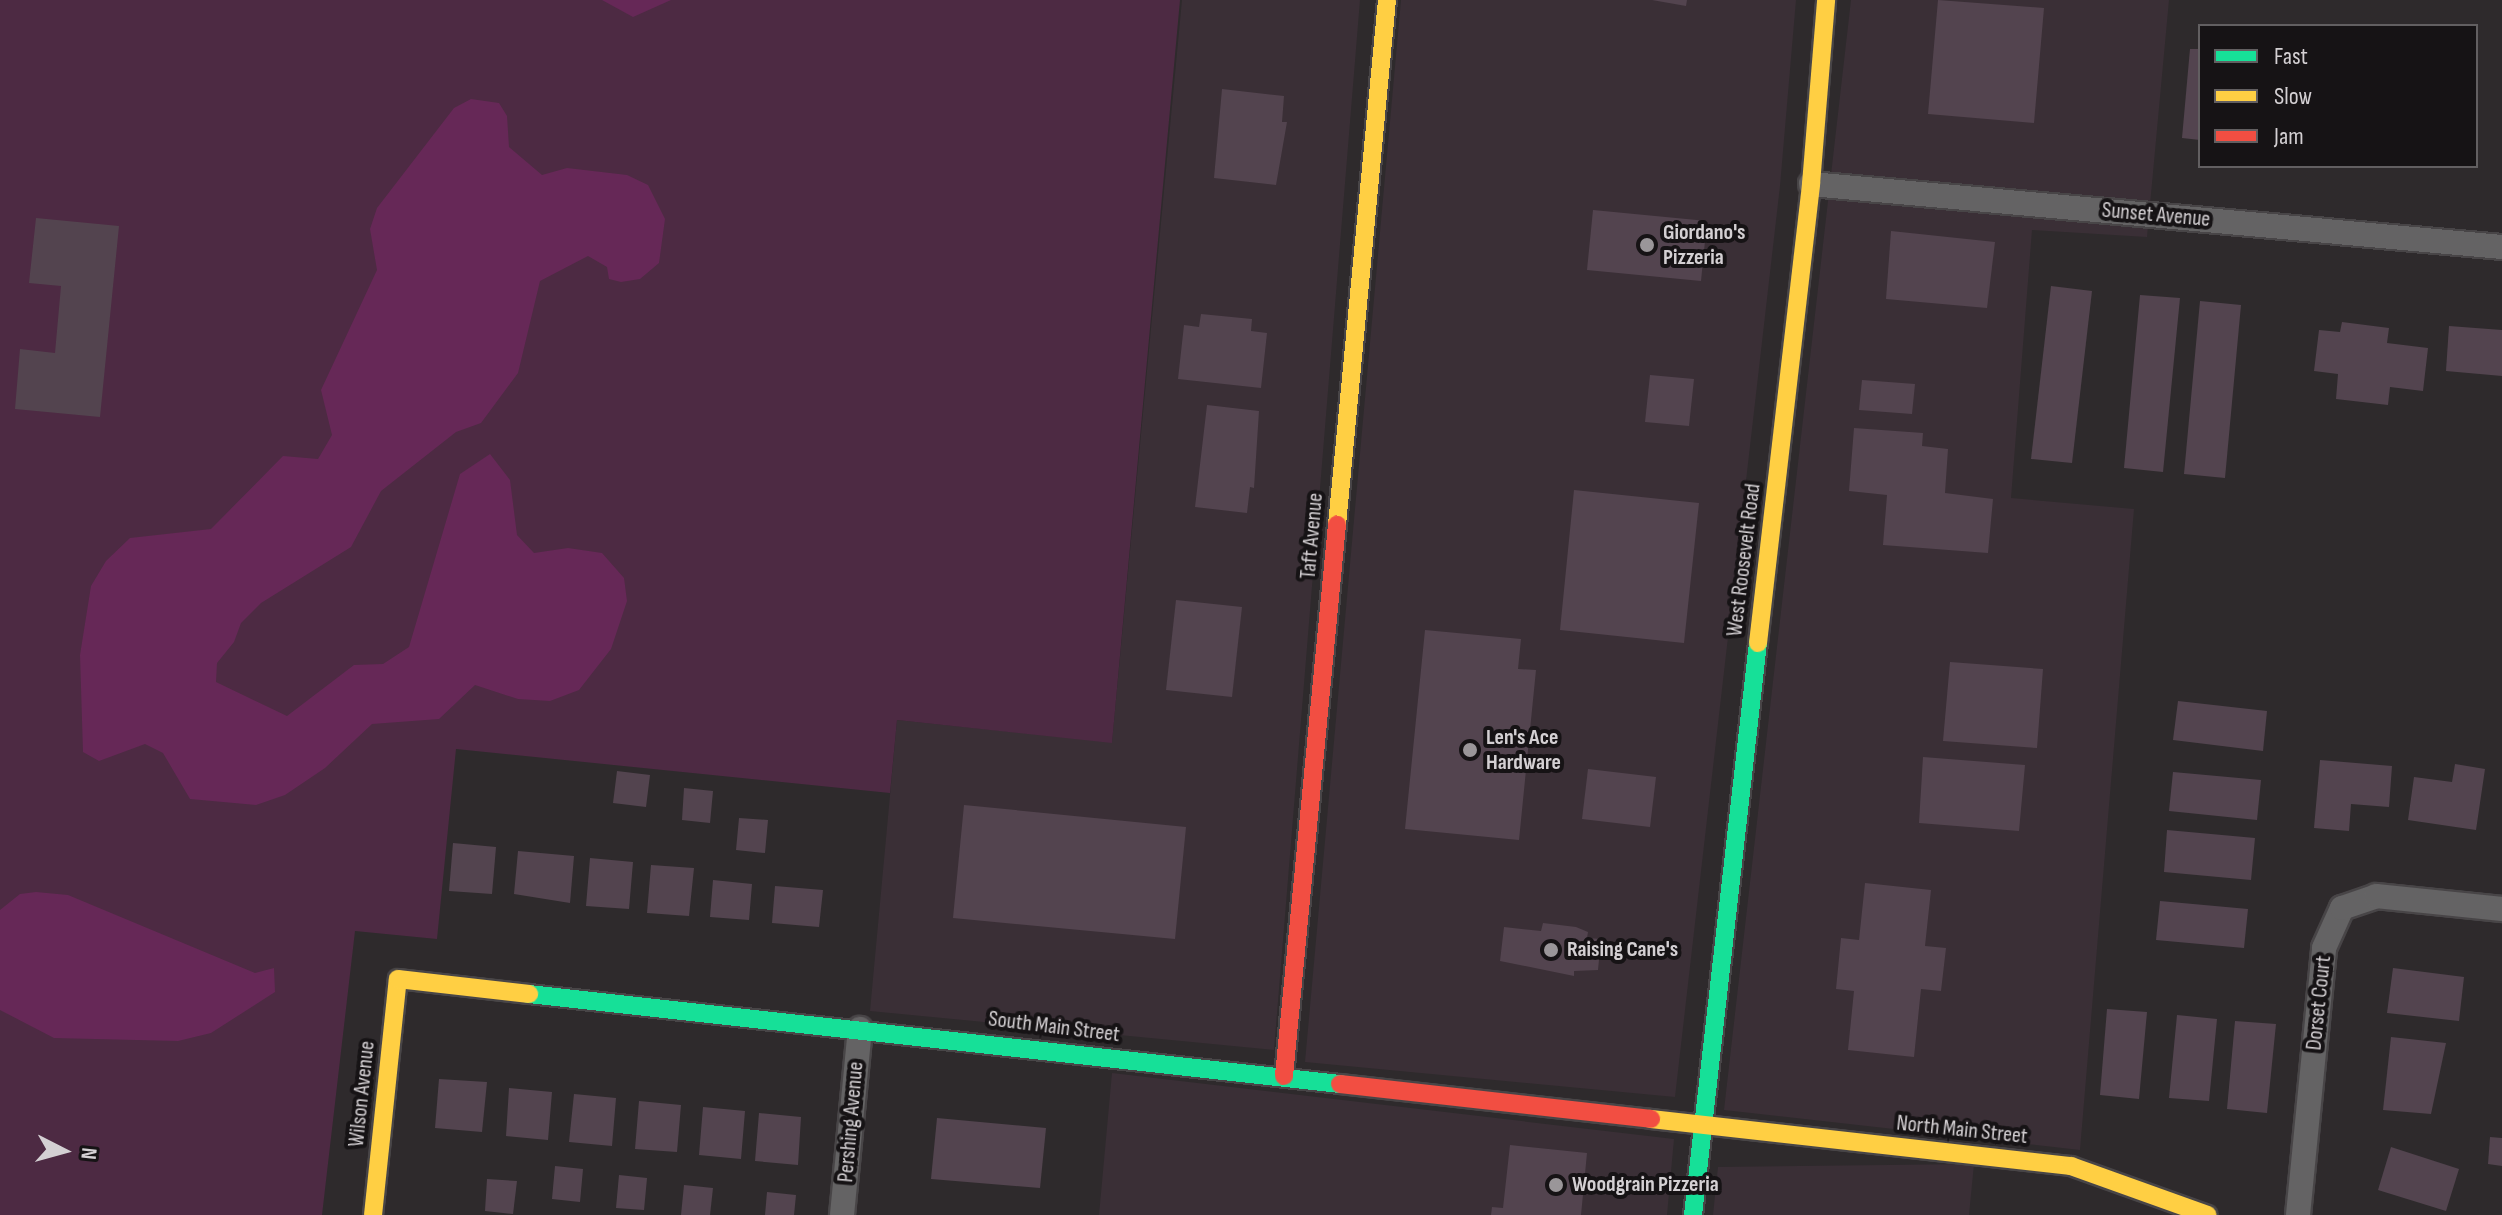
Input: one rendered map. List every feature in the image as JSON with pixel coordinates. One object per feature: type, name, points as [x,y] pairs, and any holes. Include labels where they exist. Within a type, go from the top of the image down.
[{"type":"street","name":"Taft Avenue","points":[[1284,1076],[1387,0]]},
{"type":"street","name":"West Roosevelt Road","points":[[1693,1215],[1811,184],[1826,0]]},
{"type":"street","name":"Sunset Avenue","points":[[1811,184],[2502,247]]},
{"type":"street","name":"Dorset Court","points":[[2298,1215],[2324,948],[2342,908],[2376,896],[2502,909]]},
{"type":"street","name":"South Main Street","points":[[398,979],[1703,1125]]},
{"type":"street","name":"Wilson Avenue","points":[[373,1215],[398,979]]},
{"type":"street","name":"Pershing Avenue","points":[[842,1215],[860,1029]]},
{"type":"street","name":"North Main Street","points":[[1703,1125],[2071,1166],[2208,1215]]},
{"type":"shaded area","points":[[0,0],[1180,0],[1112,743],[897,720],[890,793],[456,749],[437,939],[355,931],[322,1215],[0,1215]]},
{"type":"shaded area","points":[[602,0],[671,0],[633,17]]},
{"type":"shaded area","points":[[1182,0],[1360,0],[1274,1050],[870,1011],[897,720],[1112,742]]},
{"type":"shaded area","points":[[1401,0],[1796,0],[1780,186],[1675,1097],[1305,1062]]},
{"type":"shaded area","points":[[1851,0],[2169,0],[2147,237],[2032,230],[2011,498],[2134,509],[2080,1150],[1724,1110]]},
{"type":"shaded area","points":[[471,99],[499,103],[507,116],[509,147],[542,175],[567,168],[627,175],[648,185],[665,219],[659,263],[640,279],[621,282],[609,279],[607,267],[588,256],[540,281],[518,373],[481,423],[456,432],[381,491],[351,547],[261,603],[241,623],[234,642],[217,663],[216,682],[287,716],[354,665],[383,664],[409,647],[460,474],[490,454],[510,480],[517,535],[534,553],[568,548],[602,553],[624,578],[627,601],[611,649],[579,690],[550,701],[518,699],[475,685],[439,719],[372,724],[325,768],[285,795],[256,805],[190,799],[163,753],[145,744],[99,761],[83,752],[80,655],[91,586],[106,561],[130,538],[211,529],[283,456],[318,459],[332,435],[321,390],[377,270],[370,229],[377,208],[454,108]]},
{"type":"shaded area","points":[[20,894],[68,895],[255,973],[274,968],[275,992],[211,1033],[178,1041],[54,1038],[0,1010],[0,910]]},
{"type":"shaded area","points":[[1112,1073],[1674,1139],[1667,1215],[1099,1215]]},
{"type":"shaded area","points":[[1974,1164],[1969,1215],[1713,1215],[1718,1167]]},
{"type":"building","points":[[1652,0],[1687,0],[1686,6]]},
{"type":"building","points":[[1938,0],[2044,8],[2034,123],[1928,114]]},
{"type":"building","points":[[2190,49],[2198,49],[2198,140],[2182,138]]},
{"type":"building","points":[[1222,89],[1284,96],[1282,122],[1287,122],[1276,185],[1214,178]]},
{"type":"building","name":"Giordano's Pizzeria","points":[[1593,210],[1707,221],[1701,281],[1587,270]]},
{"type":"building","points":[[36,218],[119,226],[100,417],[15,409],[20,349],[55,353],[61,286],[29,283]]},
{"type":"building","points":[[1891,231],[1995,242],[1987,308],[1886,299]]},
{"type":"building","points":[[2051,286],[2092,291],[2072,463],[2031,459]]},
{"type":"building","points":[[2140,295],[2180,298],[2163,472],[2124,468]]},
{"type":"building","points":[[2200,301],[2241,305],[2225,478],[2184,474]]},
{"type":"building","points":[[1201,314],[1252,319],[1251,331],[1267,333],[1261,388],[1178,379],[1184,325],[1199,327]]},
{"type":"building","points":[[2342,322],[2389,328],[2387,343],[2428,348],[2423,391],[2390,387],[2388,405],[2336,399],[2338,374],[2314,371],[2319,330],[2340,332]]},
{"type":"building","points":[[2449,326],[2502,330],[2502,376],[2446,371]]},
{"type":"building","points":[[1650,375],[1694,379],[1689,426],[1645,422]]},
{"type":"building","points":[[1862,380],[1915,384],[1912,414],[1859,410]]},
{"type":"building","points":[[1207,405],[1259,411],[1254,488],[1250,487],[1247,513],[1195,507]]},
{"type":"building","points":[[1854,428],[1923,433],[1922,446],[1948,449],[1945,493],[1993,499],[1988,553],[1883,545],[1887,495],[1849,491]]},
{"type":"building","points":[[1574,490],[1699,503],[1684,643],[1560,630]]},
{"type":"building","points":[[1176,600],[1242,607],[1232,697],[1166,690]]},
{"type":"building","name":"Len's Ace Hardware","points":[[1425,630],[1521,639],[1518,669],[1536,670],[1519,840],[1405,829]]},
{"type":"building","points":[[1950,662],[2043,669],[2037,748],[1943,741]]},
{"type":"building","points":[[2178,701],[2267,711],[2263,751],[2173,740]]},
{"type":"building","points":[[1923,757],[2025,765],[2019,831],[1919,823]]},
{"type":"building","points":[[2320,760],[2392,766],[2389,807],[2351,804],[2349,831],[2314,828]]},
{"type":"building","points":[[2455,764],[2485,769],[2476,830],[2408,820],[2414,777],[2452,782]]},
{"type":"building","points":[[1588,769],[1656,777],[1650,827],[1582,819]]},
{"type":"building","points":[[617,771],[650,775],[646,807],[613,803]]},
{"type":"building","points":[[2173,772],[2261,780],[2257,820],[2169,811]]},
{"type":"building","points":[[684,788],[713,791],[710,823],[682,820]]},
{"type":"building","points":[[964,805],[1186,827],[1175,939],[953,918]]},
{"type":"building","points":[[739,818],[768,820],[765,853],[736,850]]},
{"type":"building","points":[[2167,830],[2255,838],[2251,880],[2164,872]]},
{"type":"building","points":[[453,843],[496,847],[492,894],[449,891]]},
{"type":"building","points":[[518,851],[574,856],[570,903],[514,894]]},
{"type":"building","points":[[590,858],[633,862],[629,909],[586,906]]},
{"type":"building","points":[[651,865],[694,868],[689,916],[647,913]]},
{"type":"building","points":[[713,880],[752,884],[749,920],[710,917]]},
{"type":"building","points":[[1865,883],[1931,890],[1925,946],[1946,948],[1941,991],[1921,989],[1914,1057],[1848,1050],[1854,991],[1836,989],[1841,938],[1859,940]]},
{"type":"building","points":[[775,886],[823,890],[819,927],[772,923]]},
{"type":"building","points":[[2160,901],[2248,909],[2244,948],[2156,940]]},
{"type":"building","name":"Raising Cane's","points":[[1543,923],[1576,927],[1588,932],[1587,938],[1601,939],[1598,970],[1574,971],[1574,976],[1500,961],[1504,927],[1541,931]]},
{"type":"building","points":[[2393,968],[2464,977],[2459,1021],[2387,1013]]},
{"type":"building","points":[[2107,1009],[2147,1012],[2139,1099],[2100,1095]]},
{"type":"building","points":[[2177,1015],[2217,1019],[2209,1101],[2169,1098]]},
{"type":"building","points":[[2235,1021],[2276,1024],[2267,1113],[2227,1109]]},
{"type":"building","points":[[2391,1037],[2446,1043],[2431,1114],[2383,1110]]},
{"type":"building","points":[[439,1079],[487,1082],[482,1132],[435,1128]]},
{"type":"building","points":[[509,1088],[552,1092],[548,1140],[506,1136]]},
{"type":"building","points":[[574,1094],[616,1098],[612,1146],[569,1142]]},
{"type":"building","points":[[639,1101],[681,1105],[677,1152],[635,1149]]},
{"type":"building","points":[[703,1107],[745,1111],[741,1159],[699,1155]]},
{"type":"building","points":[[759,1113],[801,1117],[798,1165],[755,1161]]},
{"type":"building","points":[[937,1118],[1046,1128],[1040,1188],[931,1179]]},
{"type":"building","points":[[2490,1137],[2502,1138],[2502,1166],[2488,1164]]},
{"type":"building","points":[[1510,1145],[1587,1153],[1581,1215],[1491,1215],[1492,1207],[1503,1208]]},
{"type":"building","points":[[2391,1147],[2459,1169],[2446,1211],[2378,1190]]},
{"type":"building","points":[[555,1166],[583,1169],[580,1202],[552,1199]]},
{"type":"building","points":[[619,1175],[647,1178],[644,1210],[616,1208]]},
{"type":"building","points":[[487,1179],[517,1181],[513,1214],[485,1211]]},
{"type":"building","points":[[684,1185],[713,1188],[710,1215],[681,1215]]},
{"type":"building","points":[[767,1192],[796,1195],[794,1215],[765,1215]]},
{"type":"traffic: fast","points":[[1693,1215],[1758,643]]},
{"type":"traffic: fast","points":[[529,994],[1340,1084]]},
{"type":"traffic: slow","points":[[1337,525],[1387,0]]},
{"type":"traffic: slow","points":[[1758,643],[1811,184],[1826,0]]},
{"type":"traffic: slow","points":[[373,1215],[398,979],[529,994]]},
{"type":"traffic: slow","points":[[1651,1119],[2071,1166],[2208,1215]]},
{"type":"traffic: jam","points":[[1284,1076],[1337,525]]},
{"type":"traffic: jam","points":[[1340,1084],[1651,1119]]},
{"type":"place","name":"Giordano's Pizzeria","points":[[1647,245]]},
{"type":"place","name":"Len's Ace Hardware","points":[[1470,750]]},
{"type":"place","name":"Raising Cane's","points":[[1551,950]]},
{"type":"place","name":"Woodgrain Pizzeria","points":[[1556,1185]]}]
